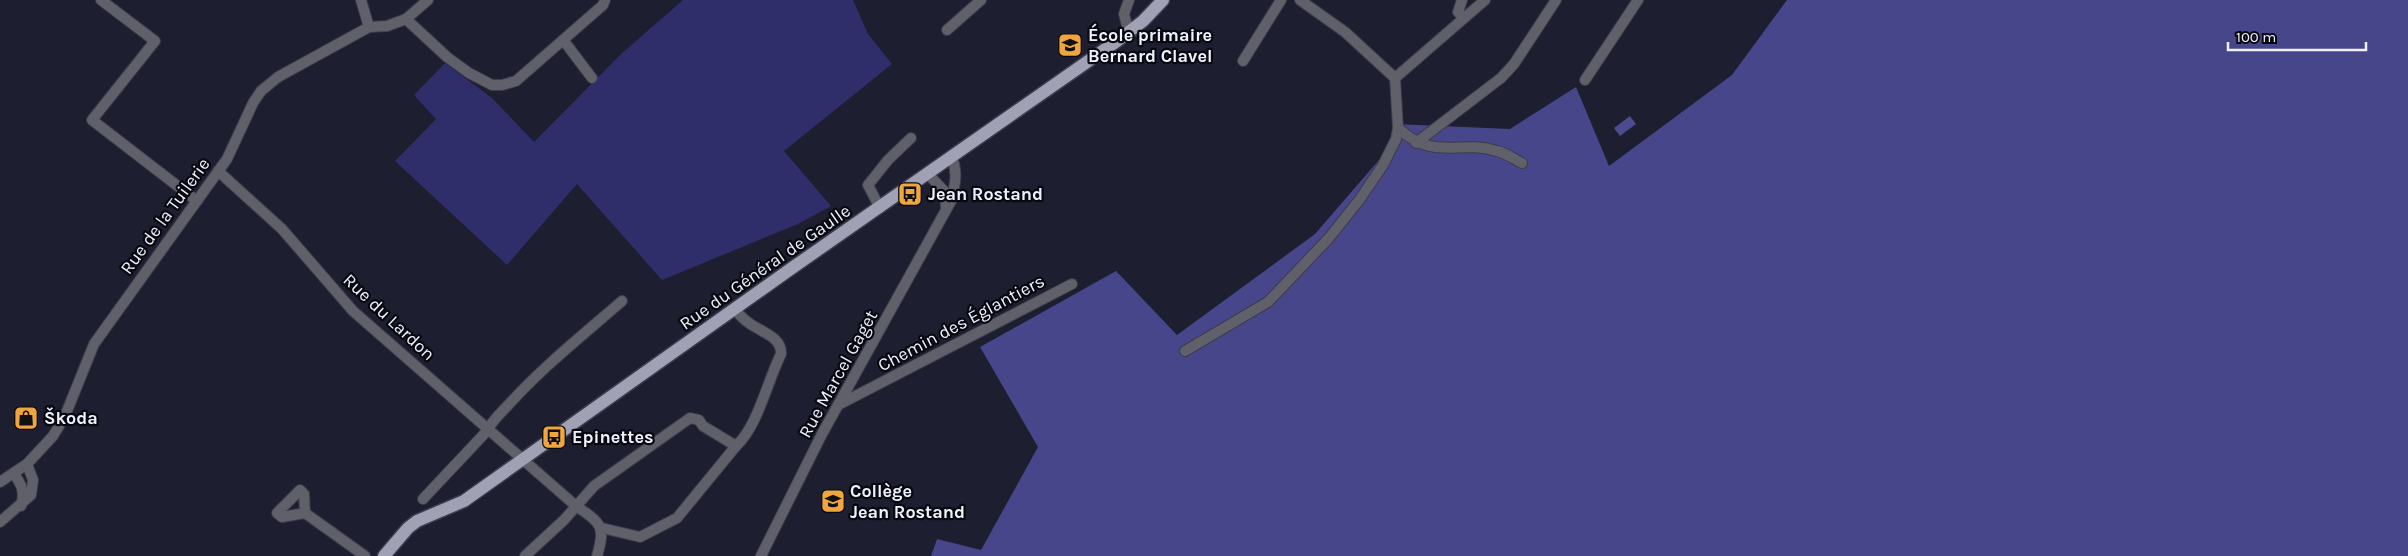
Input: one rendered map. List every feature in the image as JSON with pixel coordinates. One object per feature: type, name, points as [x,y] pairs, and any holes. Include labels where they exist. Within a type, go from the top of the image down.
[{"type":"main road","name":"Rue du Général de Gaulle","points":[[384,556],[408,528],[417,521],[464,501],[734,309],[1129,33],[1150,15],[1163,0]]},
{"type":"street","points":[[101,0],[155,41],[92,120],[197,201]]},
{"type":"street","points":[[361,0],[369,27],[387,26],[406,19],[428,0]]},
{"type":"street","points":[[406,19],[447,57],[469,73],[492,85],[502,85],[516,80],[564,41],[603,5],[605,0]]},
{"type":"street","points":[[947,30],[981,0]]},
{"type":"street","points":[[1129,0],[1124,14],[1129,33]]},
{"type":"street","points":[[1243,61],[1281,0]]},
{"type":"street","points":[[1462,0],[1458,12],[1464,18]]},
{"type":"street","points":[[1395,78],[1485,0]]},
{"type":"street","points":[[1416,143],[1501,78],[1514,64],[1556,0]]},
{"type":"street","points":[[1585,80],[1638,0]]},
{"type":"street","points":[[1185,351],[1268,302],[1329,238],[1383,165],[1396,140],[1398,128],[1395,78],[1345,32],[1305,2]]},
{"type":"street","name":"Rue de la Tuilerie","points":[[0,482],[27,464],[47,444],[59,427],[88,356],[107,324],[218,171],[235,143],[252,103],[266,86],[284,73],[369,27]]},
{"type":"street","points":[[564,41],[592,78]]},
{"type":"street","points":[[1398,128],[1416,143],[1442,148],[1498,151],[1522,163]]},
{"type":"street","points":[[880,208],[868,184],[888,160],[911,138]]},
{"type":"street","name":"Rue Marcel Gaget","points":[[761,556],[838,405],[946,209],[955,186],[956,166],[952,158]]},
{"type":"street","name":"Rue du Lardon","points":[[218,171],[282,229],[353,311],[576,506],[596,520],[602,528]]},
{"type":"street","points":[[928,174],[945,192],[946,209]]},
{"type":"street","name":"Chemin des Églantiers","points":[[838,405],[1072,284]]},
{"type":"street","points":[[422,498],[446,476],[488,428],[547,366],[622,302]]},
{"type":"street","points":[[597,556],[602,539],[602,528],[640,537],[677,518],[750,428],[780,354],[781,347],[776,340],[747,322],[734,309]]},
{"type":"street","points":[[525,556],[564,520],[594,486],[690,418],[699,420],[703,426],[736,446]]},
{"type":"street","points":[[0,522],[29,498],[33,488],[33,480],[27,464]]},
{"type":"street","points":[[14,474],[23,487],[24,495],[21,506]]},
{"type":"street","points":[[305,512],[365,556]]},
{"type":"shaded area","points":[[683,0],[853,0],[868,34],[892,64],[784,151],[831,206],[798,224],[662,280],[577,184],[507,265],[395,161],[436,119],[414,95],[445,63],[492,98],[534,142],[620,55]]},
{"type":"shaded area","points":[[1787,0],[2408,0],[2408,556],[931,556],[937,539],[981,550],[1038,447],[980,347],[1116,271],[1177,335],[1315,234],[1385,153],[1395,124],[1510,129],[1576,87],[1609,166],[1732,75]]},
{"type":"shaded area","points":[[1630,116],[1636,124],[1620,136],[1614,128]]},
{"type":"place","name":"École primaire Bernard Clavel","points":[[1070,45]]},
{"type":"place","name":"Jean Rostand","points":[[910,194]]},
{"type":"place","name":"Škoda","points":[[26,418]]},
{"type":"place","name":"Epinettes","points":[[554,437]]},
{"type":"place","name":"Collège Jean Rostand","points":[[833,501]]}]
